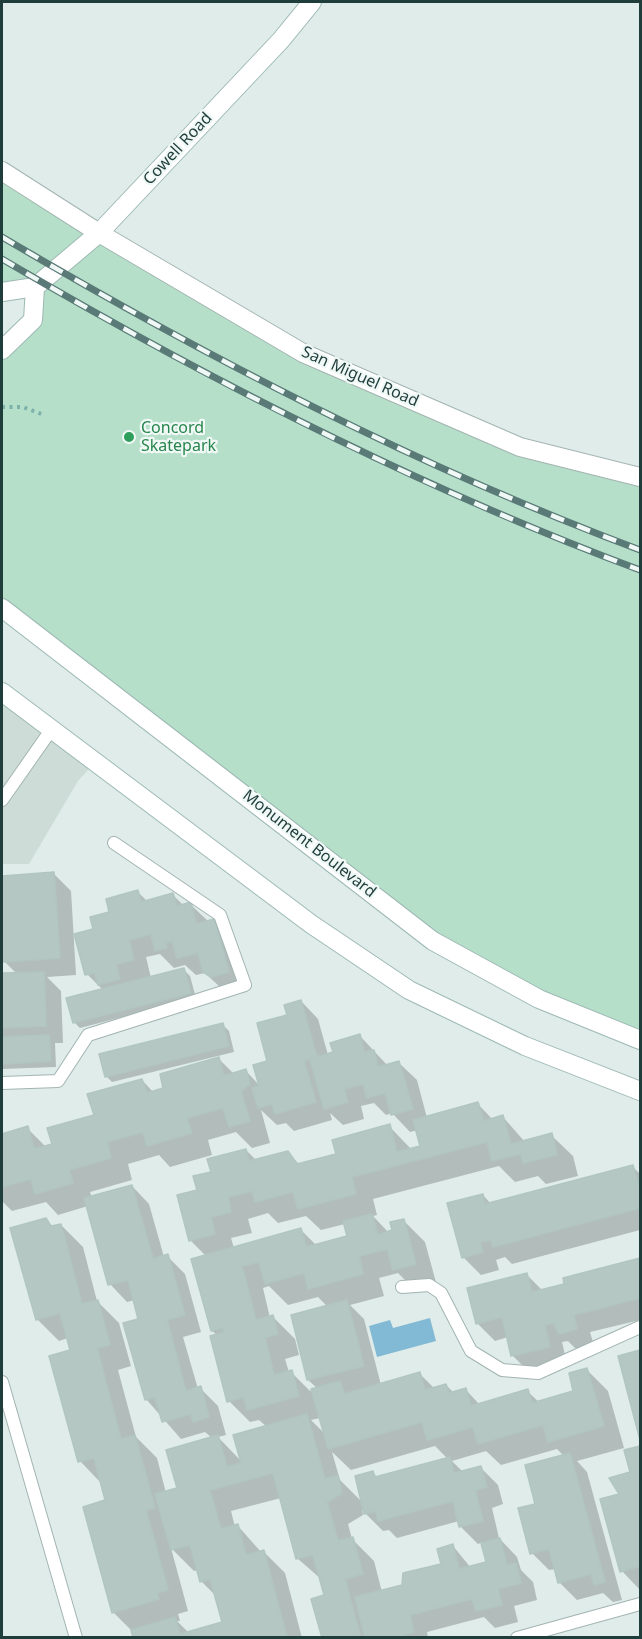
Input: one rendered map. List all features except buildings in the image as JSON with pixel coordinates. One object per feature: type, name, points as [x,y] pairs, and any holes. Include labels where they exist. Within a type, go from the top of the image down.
[{"type":"main road","name":"Cowell Road","points":[[35,287],[99,233],[281,40],[312,2]]},
{"type":"main road","name":"San Miguel Road","points":[[2,171],[99,233],[303,353],[520,447],[640,477]]},
{"type":"main road","points":[[2,292],[35,287],[33,320],[2,350]]},
{"type":"main road","name":"Monument Boulevard","points":[[2,608],[433,941],[539,999],[640,1040]]},
{"type":"main road","points":[[2,692],[311,924],[409,990],[525,1046],[640,1091]]},
{"type":"lane","points":[[2,800],[51,730]]},
{"type":"lane","points":[[2,1083],[58,1081],[88,1035],[245,985],[220,915],[114,843]]},
{"type":"lane","points":[[402,1287],[429,1285],[441,1293],[471,1351],[502,1370],[538,1373],[640,1327]]},
{"type":"lane","points":[[2,1382],[76,1638]]},
{"type":"lane","points":[[517,1638],[640,1604]]},
{"type":"path","points":[[2,407],[23,407],[44,415]]},
{"type":"shaded area","points":[[2,692],[95,762],[78,781],[29,864],[2,864]]},
{"type":"green space","points":[[2,171],[303,353],[520,447],[640,477],[640,1040],[433,941],[2,613],[2,350],[33,320],[35,288],[2,292]]},
{"type":"water","points":[[430,1318],[436,1341],[377,1357],[369,1326],[390,1320],[393,1328]]},
{"type":"railway","points":[[2,237],[157,325],[314,407],[475,483],[640,550]]},
{"type":"railway","points":[[2,259],[156,346],[314,428],[476,504],[640,570]]},
{"type":"place","name":"Concord Skatepark","points":[[129,437]]}]
